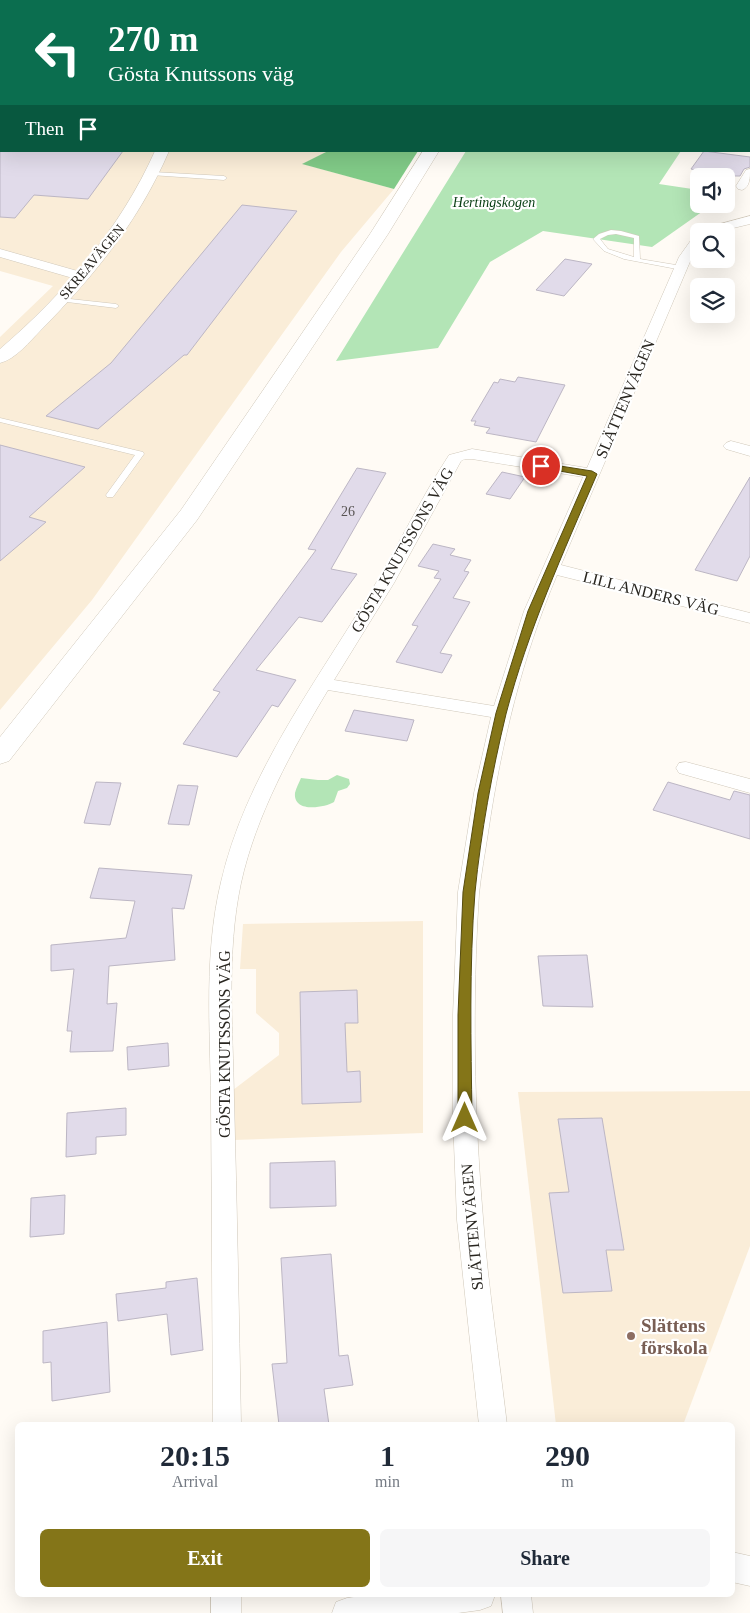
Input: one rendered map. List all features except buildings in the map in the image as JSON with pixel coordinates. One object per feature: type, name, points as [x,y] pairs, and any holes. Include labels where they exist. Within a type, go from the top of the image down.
[{"type":"main road","points":[[0,755],[189,515],[379,234],[430,152]]},
{"type":"street","name":"SKREAVÄGEN","points":[[0,358],[61,300],[110,244],[137,205],[162,152]]},
{"type":"street","points":[[742,186],[750,173]]},
{"type":"street","points":[[734,223],[750,220]]},
{"type":"street","points":[[0,253],[83,277]]},
{"type":"street","name":"SLÄTTENVÄGEN","points":[[493,1422],[470,1220],[465,1118],[464,1015],[469,892],[484,793],[501,713],[533,611],[684,262],[690,253]]},
{"type":"street","points":[[731,446],[750,450]]},
{"type":"street","name":"GÖSTA KNUTSSONS VÄG","points":[[227,1422],[222,980],[226,912],[233,872],[260,797],[280,755],[376,598],[455,458],[472,454],[592,474]]},
{"type":"street","name":"LILL ANDERS VÄG","points":[[551,568],[750,618]]},
{"type":"street","points":[[323,684],[501,713]]},
{"type":"street","points":[[686,768],[750,786]]},
{"type":"street","points":[[735,1568],[750,1571]]},
{"type":"street","points":[[226,1597],[226,1613]]},
{"type":"street","points":[[347,1613],[465,1597]]},
{"type":"street","points":[[516,1597],[518,1613]]},
{"type":"lane","points":[[153,174],[224,178]]},
{"type":"lane","points":[[637,260],[637,237],[622,232],[604,232],[596,239],[606,250],[637,260],[684,262]]},
{"type":"lane","points":[[61,300],[116,306]]},
{"type":"lane","points":[[0,420],[140,454],[110,495]]},
{"type":"shaded area","points":[[0,152],[326,152],[303,164],[394,189],[341,252],[92,600],[0,710],[0,337],[53,286],[0,271]]},
{"type":"shaded area","points":[[423,921],[423,1133],[234,1140],[233,1090],[279,1055],[279,1033],[256,1013],[256,969],[240,969],[243,924]]},
{"type":"shaded area","name":"Slättens förskola","points":[[750,1091],[750,1246],[684,1422],[556,1422],[518,1092]]},
{"type":"green space","points":[[326,152],[417,152],[394,189],[302,164]]},
{"type":"green space","name":"Hertingskogen","points":[[465,152],[680,152],[659,184],[690,189],[690,213],[700,213],[652,247],[543,231],[490,262],[438,348],[336,361]]},
{"type":"green space","points":[[337,775],[349,779],[350,784],[347,788],[338,791],[334,802],[317,807],[299,804],[295,791],[301,778],[328,780]]},
{"type":"place","name":"Slättens förskola","points":[[631,1336]]},
{"type":"route","points":[[465,1118],[464,1015],[469,892],[484,793],[501,713],[520,648],[533,611],[592,474],[541,466]]}]
